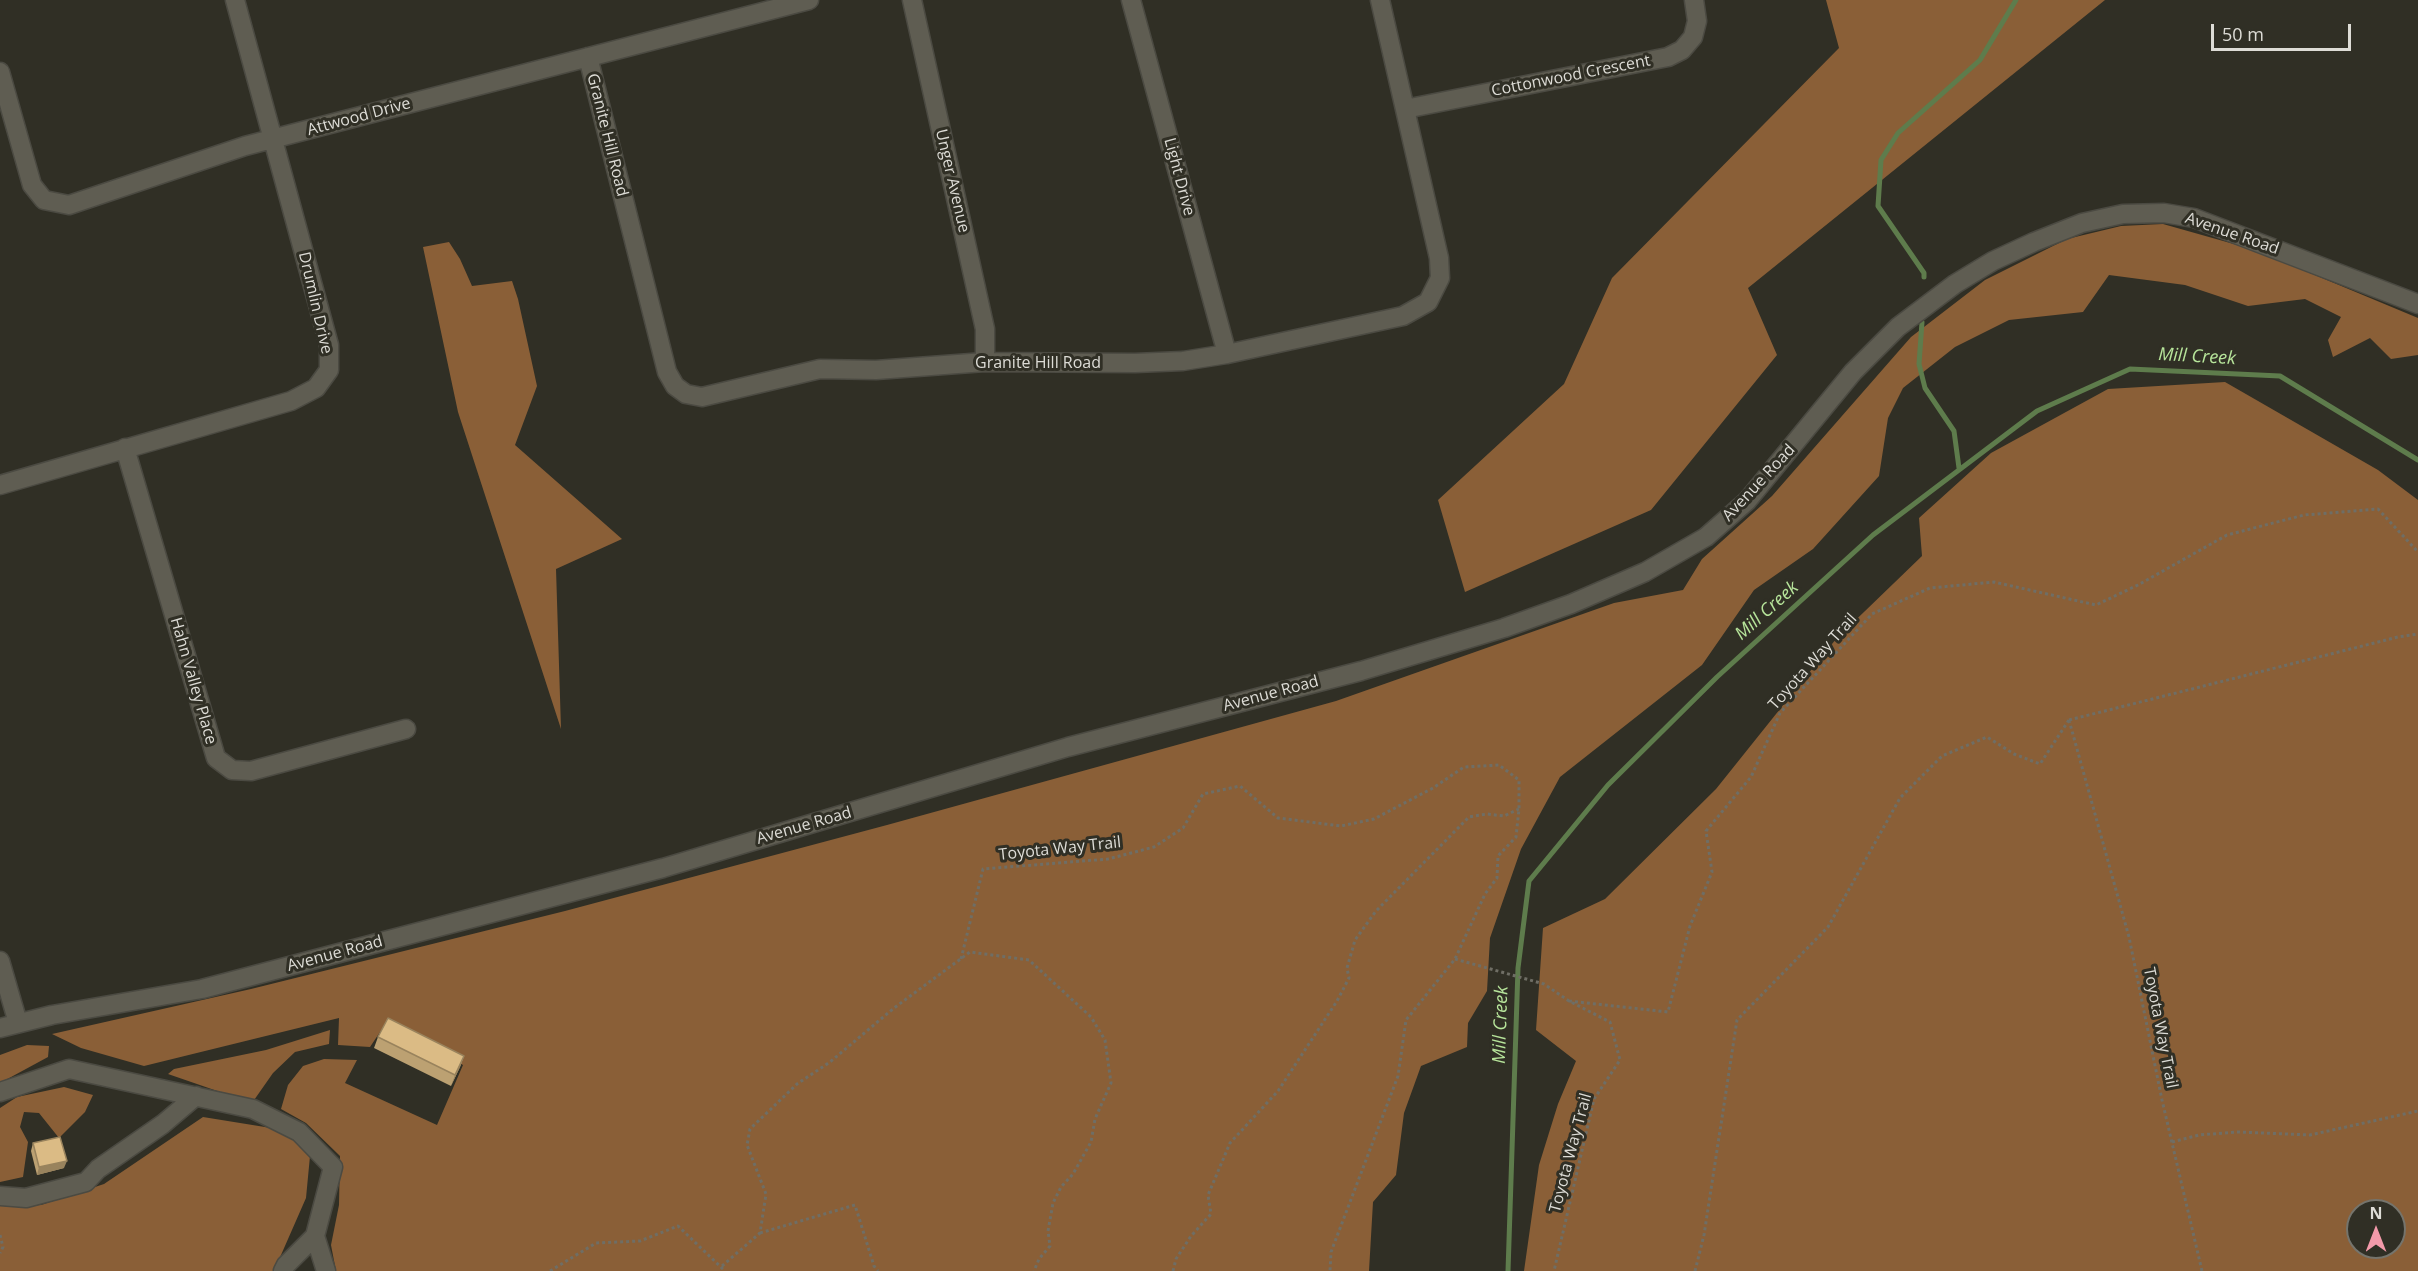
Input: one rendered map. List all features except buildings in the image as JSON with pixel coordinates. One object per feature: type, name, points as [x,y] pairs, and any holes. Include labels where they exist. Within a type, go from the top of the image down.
[{"type":"street","name":"Drumlin Drive","points":[[0,485],[291,401],[316,388],[329,370],[328,345],[235,0]]},
{"type":"street","name":"Attwood Drive","points":[[0,72],[32,185],[44,200],[69,205],[245,146],[809,0]]},
{"type":"street","name":"Unger Avenue","points":[[912,0],[985,329],[985,362]]},
{"type":"street","name":"Light Drive","points":[[1131,0],[1227,354]]},
{"type":"street","name":"Granite Hill Road","points":[[588,57],[667,372],[675,386],[686,394],[702,397],[820,369],[876,370],[985,362],[1183,361],[1227,354],[1402,316],[1428,302],[1440,278],[1439,258],[1380,0]]},
{"type":"street","name":"Cottonwood Crescent","points":[[1405,109],[1668,57],[1682,50],[1693,37],[1697,21],[1694,0]]},
{"type":"street","name":"Avenue Road","points":[[0,1028],[202,989],[663,867],[1068,747],[1360,671],[1571,604],[1645,572],[1706,537],[1747,501],[1853,372],[1898,327],[1955,284],[1993,261],[2082,223],[2123,214],[2163,213],[2194,218],[2418,304]]},
{"type":"street","name":"Hahn Valley Place","points":[[125,448],[216,758],[232,770],[251,771],[406,729]]},
{"type":"street","points":[[0,961],[18,1023]]},
{"type":"street","points":[[0,1092],[69,1069],[253,1109],[299,1132],[333,1167],[315,1236],[286,1264],[283,1271]]},
{"type":"street","points":[[0,1196],[26,1198],[86,1182],[98,1169],[163,1124],[196,1096]]},
{"type":"street","points":[[315,1236],[326,1271]]},
{"type":"path","name":"Toyota Way Trail","points":[[1569,1001],[1668,1012],[1690,926],[1712,872],[1706,831],[1751,777],[1780,713],[1872,614],[1930,588],[1994,582],[2096,605],[2138,585],[2228,535],[2304,515],[2378,509],[2418,552]]},
{"type":"path","points":[[1695,1271],[1704,1235],[1737,1020],[1828,927],[1900,798],[1942,756],[1987,737],[2014,754],[2040,764],[2069,720],[2398,637],[2418,634]]},
{"type":"path","name":"Toyota Way Trail","points":[[2069,720],[2129,937],[2202,1271]]},
{"type":"path","name":"Toyota Way Trail","points":[[961,959],[983,869],[1108,859],[1154,847],[1184,828],[1203,794],[1240,786],[1278,818],[1341,826],[1374,819],[1433,788],[1464,767],[1499,765],[1519,780],[1516,837],[1498,856],[1497,878],[1485,894],[1455,960],[1406,1020],[1398,1076],[1331,1252],[1330,1271]]},
{"type":"path","points":[[1173,1271],[1176,1259],[1191,1236],[1210,1214],[1208,1196],[1230,1143],[1278,1091],[1337,1001],[1349,978],[1347,968],[1355,940],[1376,910],[1469,817],[1487,814],[1504,816],[1519,809]]},
{"type":"path","points":[[760,1233],[766,1194],[747,1145],[750,1129],[797,1084],[830,1062],[894,1008],[970,952],[1029,960],[1091,1017],[1105,1040],[1110,1083],[1095,1119],[1091,1142],[1053,1203],[1048,1231],[1050,1246],[1039,1259],[1034,1271]]},
{"type":"path","name":"Toyota Way Trail","points":[[1455,960],[1530,978],[1610,1022],[1620,1060],[1594,1099],[1554,1271]]},
{"type":"path","points":[[2172,1142],[2199,1135],[2237,1132],[2310,1135],[2418,1111]]},
{"type":"path","points":[[722,1266],[760,1233],[855,1205],[874,1266],[878,1271]]},
{"type":"path","points":[[550,1271],[596,1243],[640,1241],[678,1226],[725,1271]]},
{"type":"path","points":[[0,1235],[3,1247],[0,1253]]},
{"type":"shaded area","points":[[1826,0],[2105,0],[1748,288],[1777,355],[1651,510],[1465,592],[1438,500],[1564,384],[1612,278],[1839,48]]},
{"type":"shaded area","points":[[2163,224],[2255,250],[2418,318],[2418,355],[2391,359],[2370,338],[2333,357],[2328,340],[2341,317],[2305,299],[2248,306],[2185,285],[2109,275],[2083,312],[2009,320],[1955,347],[1903,388],[1888,418],[1879,476],[1813,549],[1754,590],[1702,665],[1560,777],[1521,849],[1490,938],[1487,991],[1468,1023],[1467,1047],[1421,1066],[1404,1113],[1396,1175],[1373,1202],[1369,1271],[336,1271],[331,1245],[339,1205],[340,1156],[306,1123],[281,1109],[288,1085],[303,1066],[324,1059],[357,1060],[345,1083],[437,1125],[463,1065],[384,1026],[370,1047],[338,1045],[339,1018],[144,1066],[81,1048],[52,1034],[251,989],[565,911],[887,825],[1336,701],[1614,603],[1683,590],[1702,559],[1772,496],[1911,337],[1985,280],[2067,239],[2121,226]]},
{"type":"shaded area","points":[[449,242],[460,259],[472,286],[512,281],[518,299],[537,386],[515,445],[622,539],[556,569],[561,729],[458,412],[423,247]]},
{"type":"shaded area","points":[[2225,382],[2378,470],[2418,500],[2418,1271],[1524,1271],[1539,1165],[1558,1104],[1576,1061],[1536,1030],[1543,928],[1605,899],[1716,789],[1836,639],[1922,556],[1919,518],[1991,453],[2108,389]]},
{"type":"shaded area","points":[[330,1030],[329,1044],[295,1052],[273,1073],[252,1103],[168,1074],[174,1069],[266,1050]]},
{"type":"shaded area","points":[[27,1045],[49,1046],[48,1057],[0,1083],[0,1055]]},
{"type":"shaded area","points":[[64,1087],[93,1095],[85,1112],[59,1138],[39,1113],[24,1112],[20,1127],[28,1142],[23,1177],[0,1182],[0,1108],[17,1097]]},
{"type":"shaded area","points":[[203,1117],[271,1128],[298,1138],[310,1156],[306,1198],[274,1271],[0,1271],[0,1206],[41,1205],[104,1184]]},
{"type":"waterway","points":[[1924,277],[1924,273],[1878,206],[1881,160],[1898,133],[1980,60],[2016,0]]},
{"type":"waterway","points":[[1922,322],[1919,364],[1925,388],[1954,431],[1959,468]]},
{"type":"waterway","name":"Mill Creek","points":[[1508,1271],[1518,968],[1529,881],[1608,785],[1717,677],[1873,535],[2037,411],[2130,369],[2280,376],[2418,460]]}]
